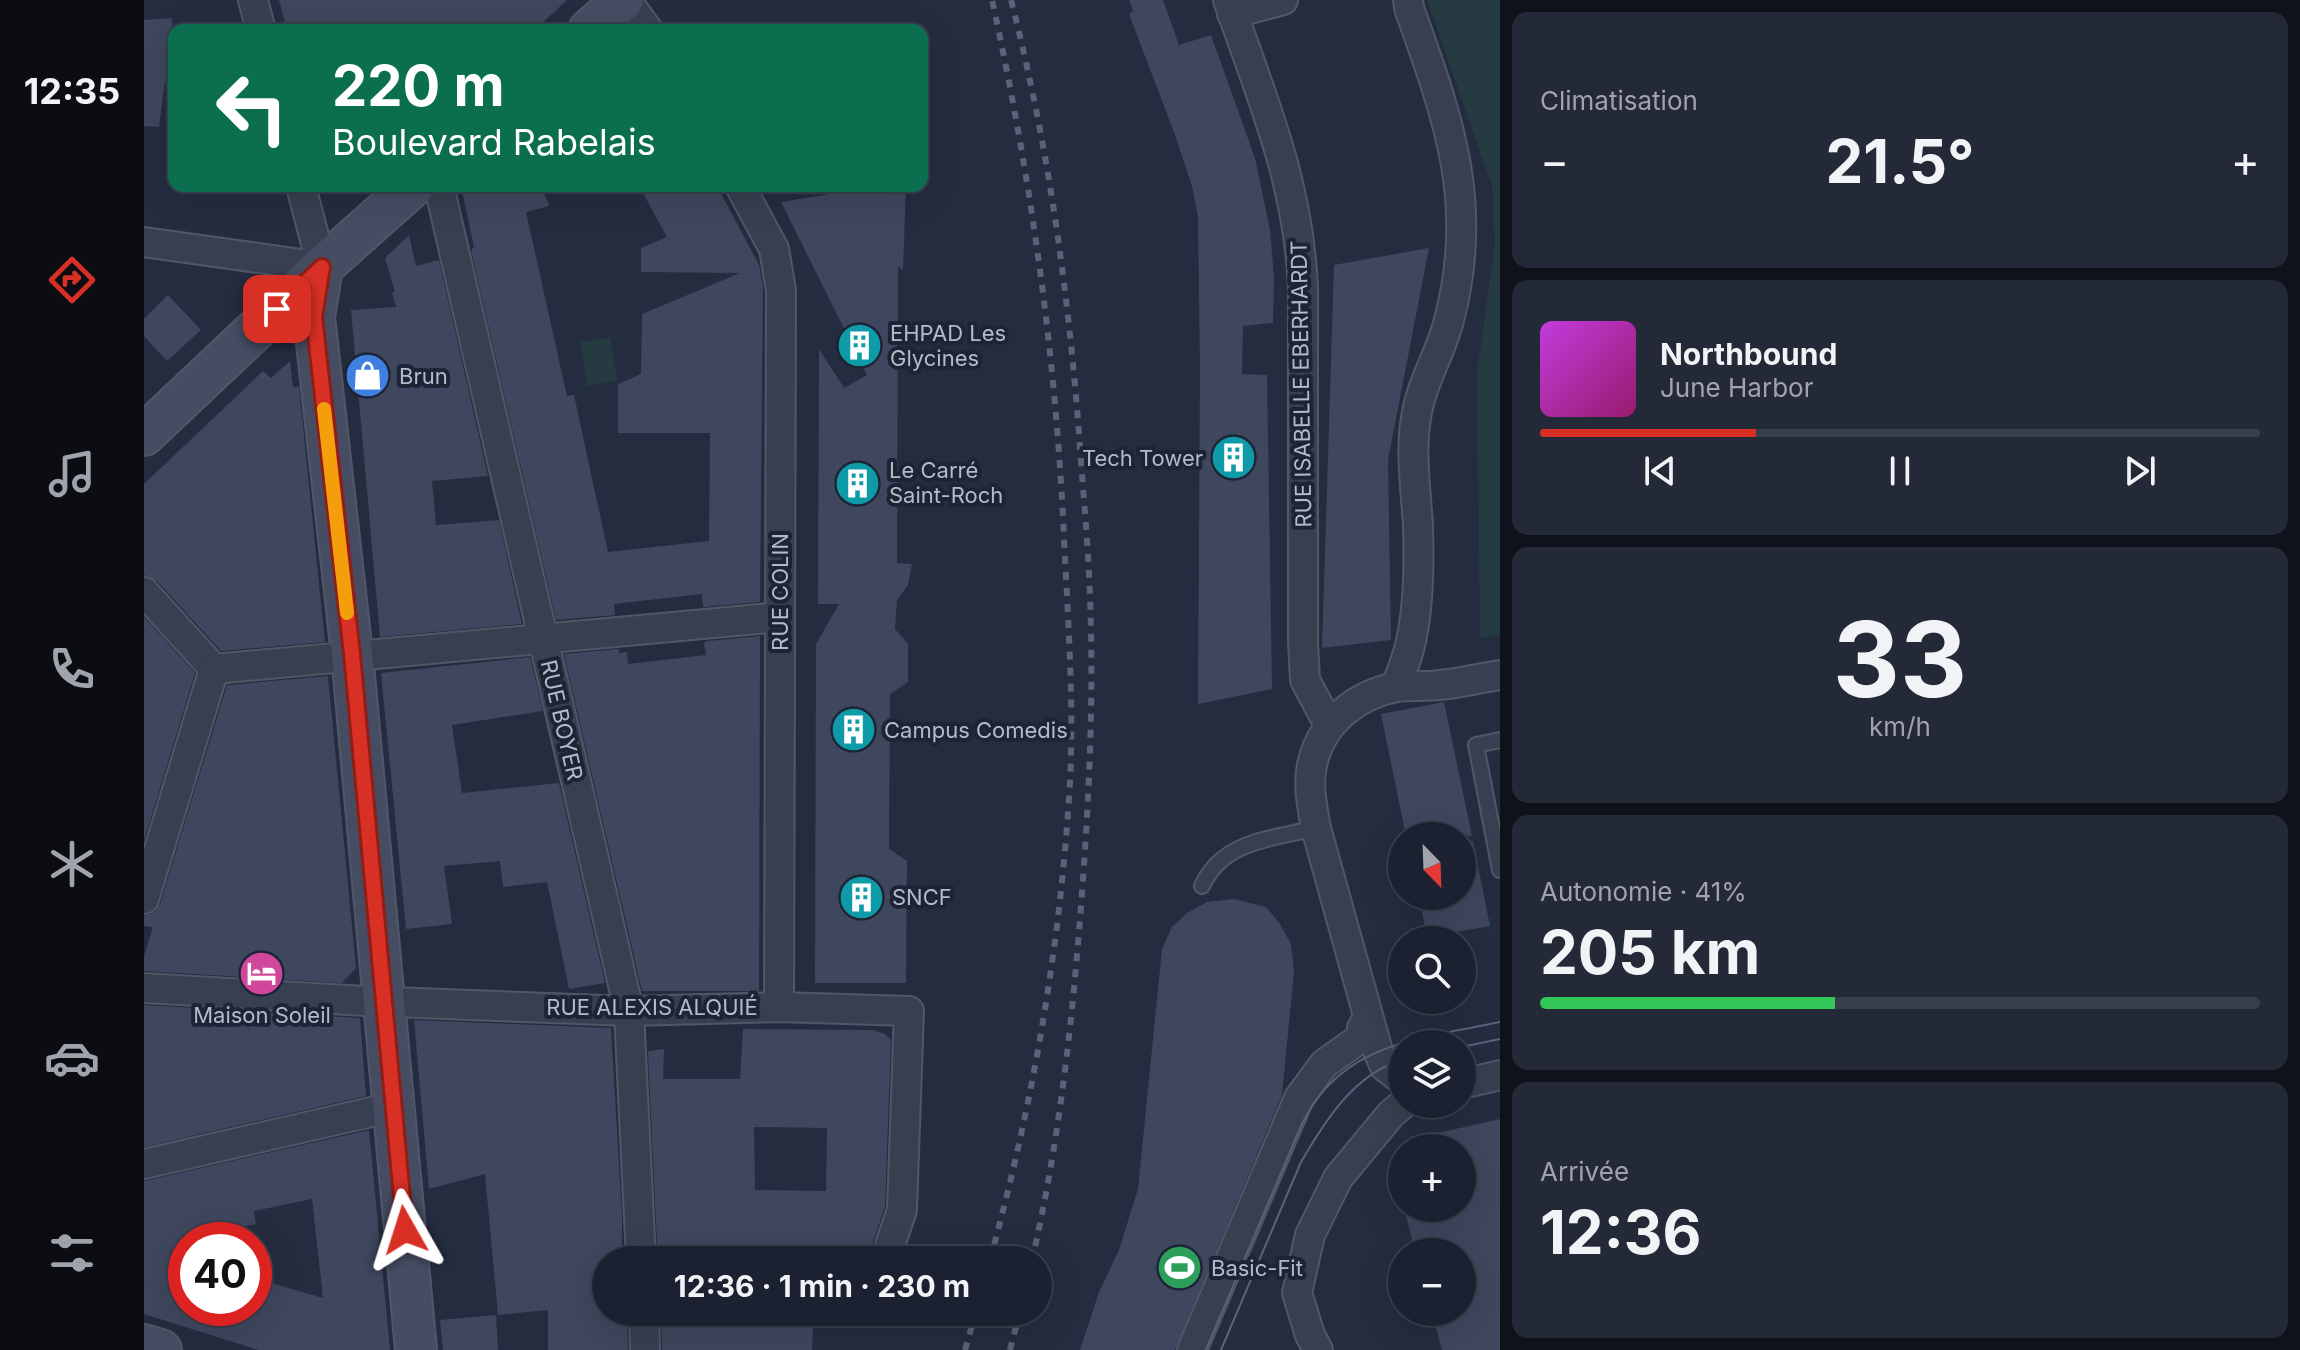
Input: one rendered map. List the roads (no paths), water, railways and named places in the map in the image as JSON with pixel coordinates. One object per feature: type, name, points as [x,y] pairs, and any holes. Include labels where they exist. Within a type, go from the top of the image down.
[{"type":"street","points":[[253,0],[259,24]]},
{"type":"street","points":[[596,24],[625,0],[643,24]]},
{"type":"street","points":[[1230,7],[1283,0]]},
{"type":"street","points":[[1396,687],[1411,642],[1418,574],[1414,478],[1416,419],[1422,393],[1449,323],[1460,270],[1462,195],[1452,140],[1408,0]]},
{"type":"street","name":"RUE ISABELLE EBERHARDT","points":[[1230,7],[1273,122],[1299,233],[1303,287],[1305,680],[1329,725]]},
{"type":"street","points":[[303,192],[322,267],[314,317],[352,654],[416,1350]]},
{"type":"street","points":[[144,435],[406,192]]},
{"type":"street","name":"RUE BOYER","points":[[440,192],[629,1011],[640,1246]]},
{"type":"street","name":"RUE COLIN","points":[[743,192],[774,249],[781,280],[779,1007]]},
{"type":"street","points":[[144,242],[322,267]]},
{"type":"street","points":[[144,592],[214,669]]},
{"type":"street","points":[[214,669],[780,617]]},
{"type":"street","points":[[144,899],[214,669]]},
{"type":"street","points":[[1388,1069],[1367,1019],[1316,828],[1311,795],[1313,760],[1329,725],[1345,709],[1364,697],[1396,687],[1439,685],[1500,675]]},
{"type":"street","name":"RUE ALEXIS ALQUIÉ","points":[[144,988],[385,1002],[629,1011],[779,1007],[909,1011],[902,1210],[890,1246]]},
{"type":"street","points":[[1192,1350],[1299,1098],[1324,1064],[1362,1037],[1362,1028],[1367,1019]]},
{"type":"street","points":[[1476,1081],[1500,1075]]},
{"type":"street","points":[[144,1164],[393,1107]]},
{"type":"street","points":[[1318,1350],[1297,1293],[1310,1235],[1338,1178],[1388,1118]]},
{"type":"street","points":[[644,1326],[645,1350]]},
{"type":"street","points":[[144,1345],[161,1350]]},
{"type":"lane","points":[[1500,740],[1476,745],[1500,870]]},
{"type":"lane","points":[[1202,886],[1209,870],[1229,852],[1316,828]]},
{"type":"tram line","points":[[1206,1350],[1301,1126],[1317,1098],[1337,1077],[1385,1049],[1412,1040],[1500,1022]]},
{"type":"tram line","points":[[1476,1044],[1500,1039]]},
{"type":"tram line","points":[[1221,1350],[1310,1146],[1342,1101],[1369,1076],[1388,1066]]},
{"type":"railway","points":[[992,0],[1019,133],[1048,335],[1060,470],[1071,720],[1066,842],[1052,963],[1032,1083],[994,1246]]},
{"type":"railway","points":[[1011,0],[1036,111],[1056,222],[1070,334],[1091,617],[1088,790],[1076,962],[1056,1133],[1035,1246]]},
{"type":"railway","points":[[965,1350],[972,1326]]},
{"type":"railway","points":[[1010,1350],[1016,1326]]},
{"type":"place","name":"EHPAD Les Glycines","points":[[859,346]]},
{"type":"place","name":"Brun","points":[[368,376]]},
{"type":"place","name":"Tech Tower","points":[[1234,458]]},
{"type":"place","name":"Le Carré Saint-Roch","points":[[858,483]]},
{"type":"place","name":"Campus Comedis","points":[[853,730]]},
{"type":"place","name":"SNCF","points":[[861,897]]},
{"type":"place","name":"Maison Soleil","points":[[262,974]]},
{"type":"place","name":"Basic-Fit","points":[[1180,1268]]}]
